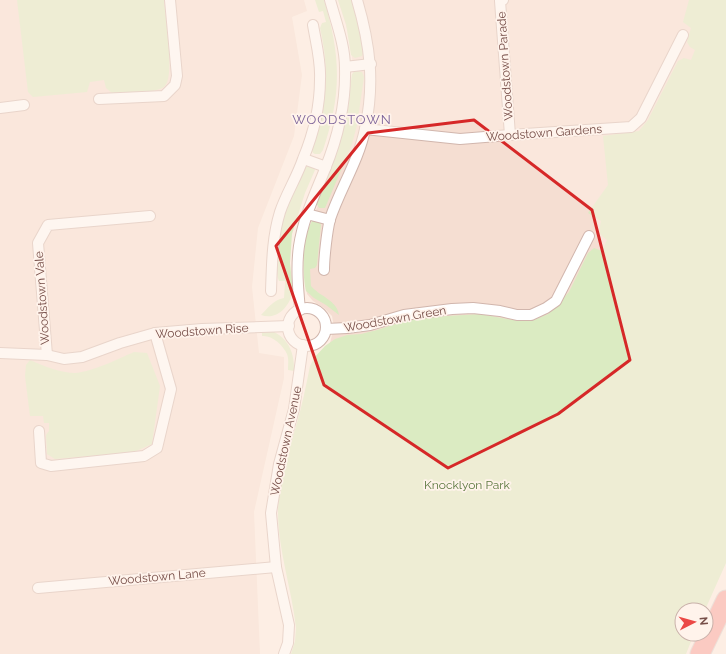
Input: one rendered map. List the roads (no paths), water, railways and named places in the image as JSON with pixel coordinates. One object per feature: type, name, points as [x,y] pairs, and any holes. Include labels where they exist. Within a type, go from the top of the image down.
[{"type":"highway","points":[[700,654],[726,600]]},
{"type":"street","points":[[99,99],[164,96],[175,85],[177,76],[170,0]]},
{"type":"street","points":[[300,310],[298,279],[299,246],[306,214],[326,167],[343,104],[345,67],[340,34],[330,0]]},
{"type":"street","points":[[324,270],[330,220],[365,129],[371,64],[368,44],[357,0]]},
{"type":"street","name":"Woodstown Parade","points":[[503,0],[500,2],[510,135]]},
{"type":"street","points":[[271,291],[273,244],[280,212],[304,159],[313,130],[319,99],[320,79],[318,52],[313,25]]},
{"type":"street","name":"Woodstown Gardens","points":[[365,129],[460,140],[631,127],[641,118],[683,35]]},
{"type":"street","points":[[345,67],[371,64]]},
{"type":"street","points":[[0,108],[24,105]]},
{"type":"street","points":[[304,159],[326,167]]},
{"type":"street","points":[[306,214],[330,220]]},
{"type":"street","name":"Woodstown Vale","points":[[47,355],[38,243],[48,225],[150,216]]},
{"type":"street","name":"Woodstown Green","points":[[326,329],[370,325],[404,315],[452,309],[473,308],[500,311],[517,315],[531,315],[546,308],[556,301],[589,236]]},
{"type":"street","points":[[312,309],[323,317],[326,329],[324,335],[315,344],[303,345],[294,340],[289,331],[289,326],[292,316],[300,310],[312,309]]},
{"type":"street","name":"Woodstown Rise","points":[[0,353],[47,355],[64,360],[82,358],[120,343],[155,333],[202,329],[289,326]]},
{"type":"street","points":[[39,431],[41,463],[51,466],[144,456],[157,448],[171,389],[155,333]]},
{"type":"street","name":"Woodstown Avenue","points":[[284,654],[288,644],[289,626],[276,567],[271,513],[279,464],[294,409],[303,345]]},
{"type":"street","name":"Woodstown Lane","points":[[38,588],[276,567]]},
{"type":"district","name":"WOODSTOWN","points":[[342,119]]},
{"type":"park label","name":"Knocklyon Park","points":[[467,485]]}]
